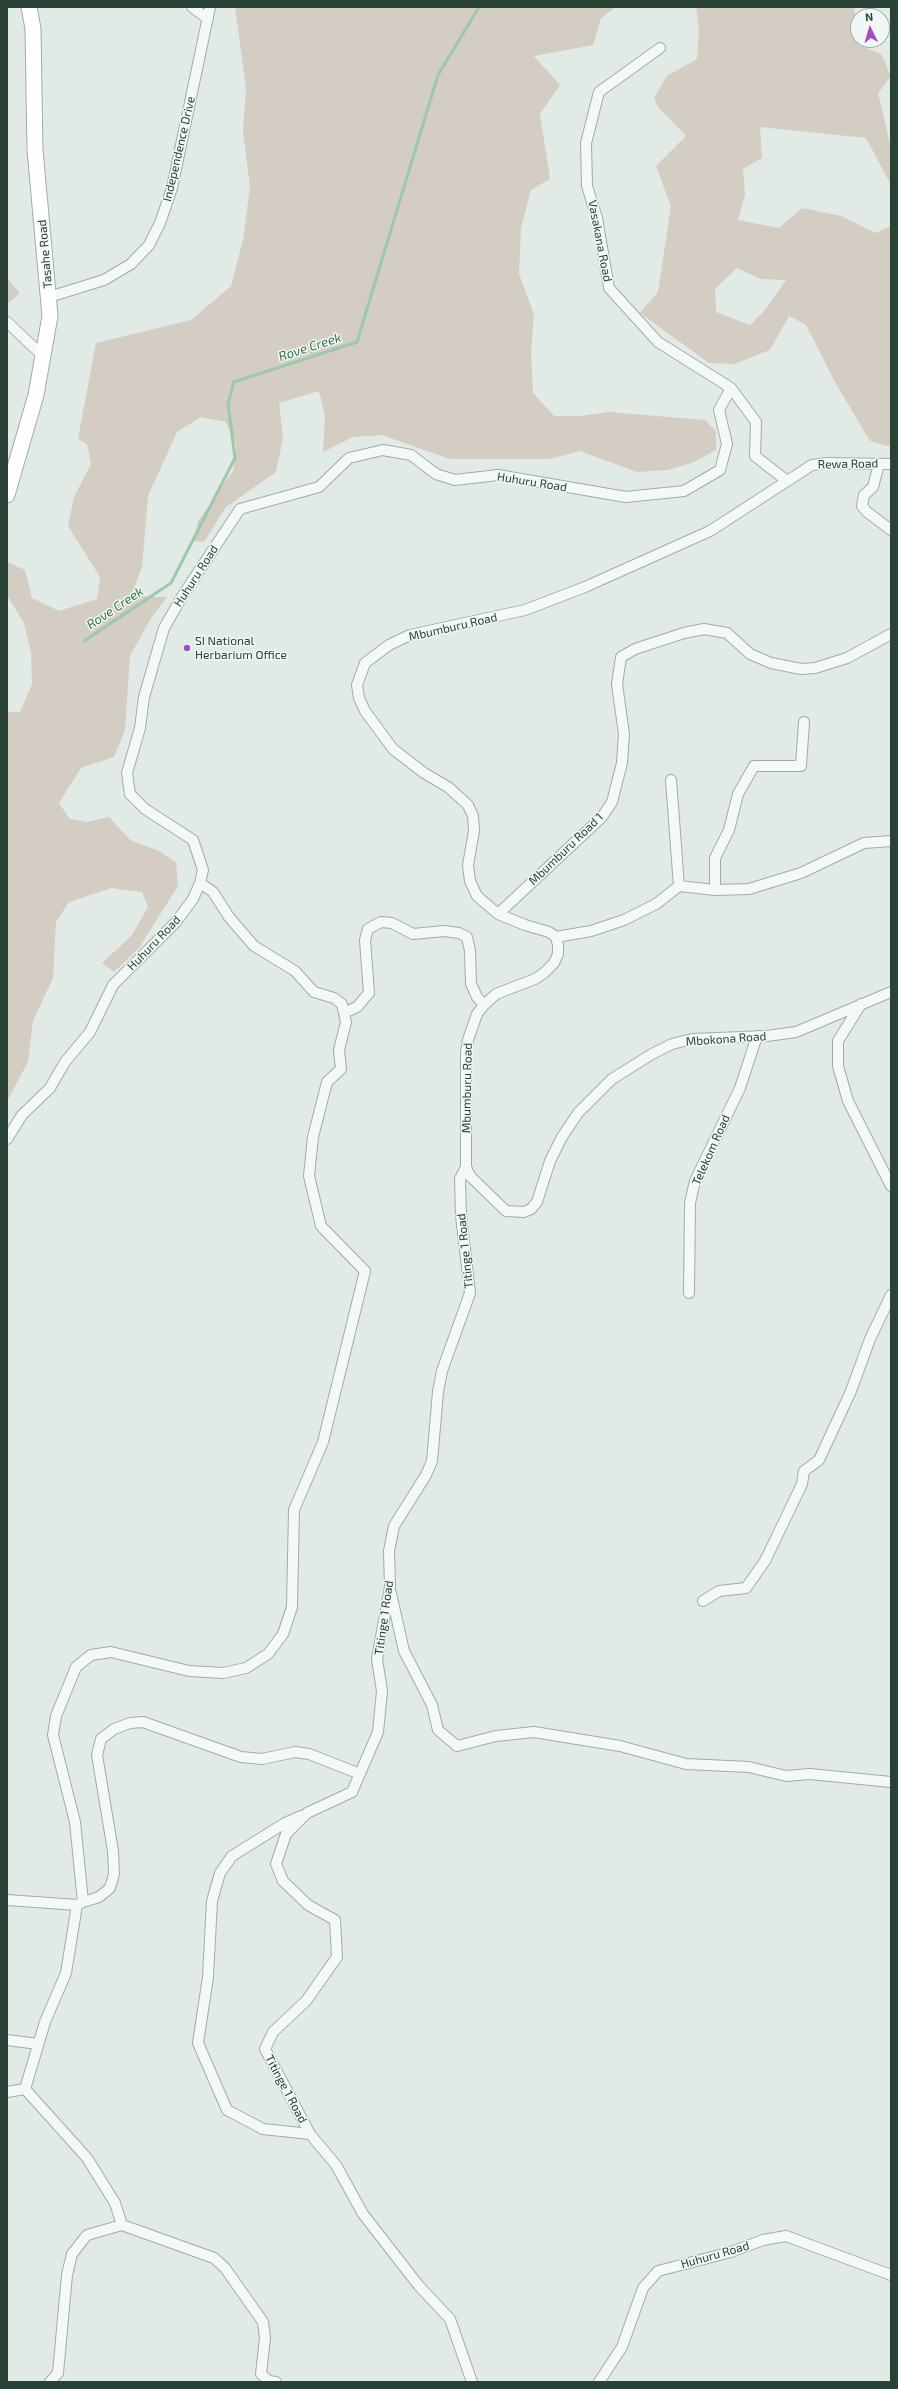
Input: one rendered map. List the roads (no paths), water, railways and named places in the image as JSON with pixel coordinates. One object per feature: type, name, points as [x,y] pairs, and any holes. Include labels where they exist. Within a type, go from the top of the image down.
[{"type":"street","name":"Tasahe Road","points":[[7,495],[22,448],[44,357],[50,316],[35,150],[33,29],[29,7]]},
{"type":"street","points":[[192,7],[208,18]]},
{"type":"street","name":"Independence Drive","points":[[49,297],[104,280],[131,264],[149,245],[160,223],[172,188],[210,7]]},
{"type":"street","name":"Vasakana Road","points":[[660,48],[599,92],[586,143],[587,186],[597,218],[609,288],[658,342],[730,388],[756,422],[755,456],[786,481]]},
{"type":"street","points":[[7,322],[44,357]]},
{"type":"street","name":"Huhuru Road","points":[[7,1138],[22,1115],[50,1088],[65,1062],[90,1032],[113,985],[176,922],[193,899],[200,883],[203,870],[193,840],[145,809],[130,794],[127,773],[140,728],[144,697],[164,628],[183,595],[240,509],[319,487],[349,458],[383,450],[411,455],[436,474],[455,480],[498,475],[626,497],[684,491],[720,470],[727,444],[719,410],[730,388]]},
{"type":"street","name":"Rewa Road","points":[[786,481],[812,465],[827,463],[891,464]]},
{"type":"street","points":[[879,464],[873,487],[864,495],[862,506],[867,512],[891,530]]},
{"type":"street","name":"Mbumburu Road","points":[[466,1167],[466,1052],[471,1026],[484,1005],[496,994],[535,979],[544,973],[554,963],[558,954],[556,938],[549,932],[525,925],[498,914],[477,896],[470,881],[468,865],[474,830],[473,816],[468,805],[448,787],[424,773],[394,749],[376,728],[359,698],[358,680],[365,664],[389,645],[410,635],[525,610],[584,587],[710,530],[752,506],[786,481]]},
{"type":"street","name":"Mbumburu Road 1","points":[[498,914],[602,817],[612,802],[622,763],[624,734],[617,684],[621,657],[635,649],[684,633],[704,629],[727,633],[750,654],[771,663],[801,669],[815,668],[847,658],[891,634]]},
{"type":"street","points":[[714,890],[715,858],[728,830],[738,794],[754,766],[801,766],[804,722]]},
{"type":"street","points":[[671,780],[679,886]]},
{"type":"street","points":[[556,938],[591,931],[624,920],[656,904],[679,886],[714,890],[749,889],[801,873],[864,843],[891,841]]},
{"type":"street","points":[[25,2089],[45,2022],[66,1973],[80,1903],[75,1822],[53,1735],[56,1716],[76,1667],[92,1655],[111,1652],[189,1670],[223,1673],[246,1668],[268,1654],[283,1634],[292,1607],[294,1510],[323,1442],[365,1271],[321,1226],[309,1176],[313,1137],[327,1082],[341,1069],[339,1050],[346,1022],[342,1004],[334,998],[314,992],[296,970],[254,946],[229,917],[213,892],[200,883]]},
{"type":"street","points":[[344,1013],[357,1007],[369,993],[365,940],[368,929],[381,922],[392,923],[414,934],[444,931],[459,933],[467,938],[470,951],[471,984],[477,997],[484,1005]]},
{"type":"street","name":"Mbokona Road","points":[[466,1167],[470,1176],[506,1211],[524,1212],[531,1209],[537,1202],[550,1161],[562,1137],[578,1113],[612,1079],[631,1066],[672,1044],[692,1039],[757,1036],[796,1032],[832,1019],[861,1004],[891,992]]},
{"type":"street","points":[[861,1004],[838,1041],[838,1066],[848,1100],[891,1186]]},
{"type":"street","name":"Telekom Road","points":[[688,1293],[690,1203],[695,1181],[740,1088],[757,1036]]},
{"type":"street","name":"Titinge 1 Road","points":[[466,1167],[460,1179],[461,1216],[470,1293],[442,1371],[438,1392],[432,1461],[426,1475],[394,1526],[389,1551],[390,1587],[377,1659],[382,1691],[378,1732],[352,1792],[307,1813],[286,1834],[276,1864],[283,1881],[308,1905],[335,1920],[337,1957],[306,2001],[273,2032],[265,2049],[310,2134],[336,2165],[363,2214],[419,2286],[450,2319],[472,2382]]},
{"type":"street","points":[[703,1601],[719,1592],[746,1588],[765,1561],[802,1484],[804,1471],[819,1460],[851,1391],[870,1339],[891,1296]]},
{"type":"street","points":[[390,1587],[404,1651],[432,1705],[438,1730],[457,1746],[496,1736],[534,1732],[620,1746],[686,1764],[750,1767],[786,1776],[810,1774],[891,1782]]},
{"type":"street","points":[[7,1900],[80,1903],[100,1897],[110,1888],[114,1874],[113,1851],[97,1755],[101,1739],[114,1729],[130,1723],[143,1722],[241,1757],[262,1759],[295,1752],[309,1754],[360,1774]]},
{"type":"street","points":[[307,1813],[284,1823],[232,1856],[220,1872],[212,1901],[208,1977],[198,2043],[227,2110],[263,2129],[310,2134]]},
{"type":"street","points":[[7,2040],[38,2044]]},
{"type":"street","points":[[7,2092],[25,2089]]},
{"type":"street","points":[[25,2089],[87,2158],[115,2203],[122,2225]]},
{"type":"street","points":[[50,2382],[58,2373],[67,2275],[72,2254],[87,2235],[122,2225],[214,2258],[225,2268],[264,2322],[265,2338],[259,2378],[276,2382]]},
{"type":"street","name":"Huhuru Road","points":[[599,2382],[622,2347],[643,2288],[658,2271],[731,2252],[763,2240],[786,2236],[891,2275]]},
{"type":"waterway","name":"Rove Creek","points":[[84,641],[171,583],[235,458],[228,404],[234,382],[357,342],[438,75],[479,7]]},
{"type":"place","name":"SI National Herbarium Office","points":[[187,648]]}]
